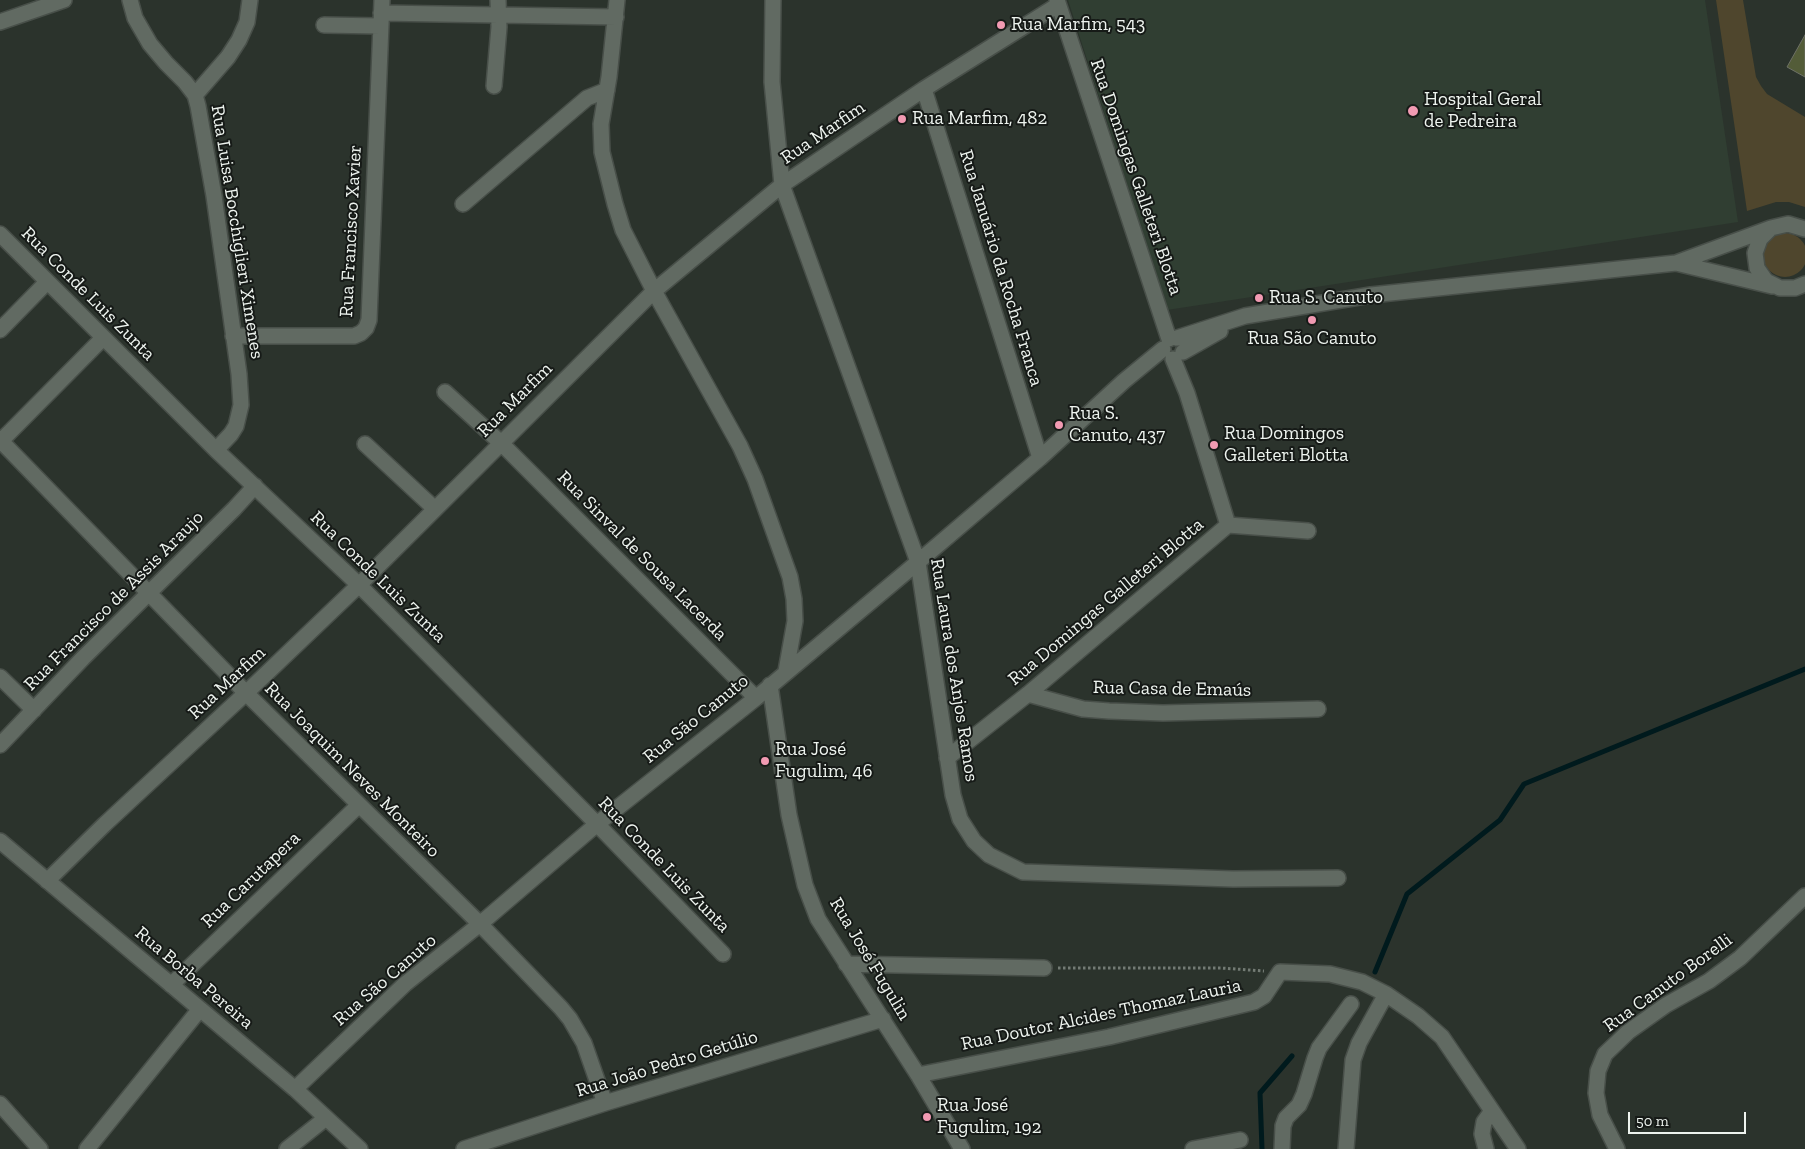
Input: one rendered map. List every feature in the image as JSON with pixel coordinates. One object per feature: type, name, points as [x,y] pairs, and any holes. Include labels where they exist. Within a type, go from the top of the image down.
[{"type":"street","points":[[0,22],[64,0]]},
{"type":"street","points":[[130,0],[135,18],[150,44],[195,95]]},
{"type":"street","name":"Rua Luisa Bocchiglieri Ximenes","points":[[216,450],[236,426],[241,406],[239,374],[214,196],[195,95],[228,57],[239,40],[247,22],[250,0]]},
{"type":"street","points":[[617,0],[602,124],[602,152],[615,204],[623,230],[654,291],[740,446],[756,479],[790,577],[794,599],[795,621],[786,672]]},
{"type":"street","name":"Rua Laura dos Anjos Ramos","points":[[772,0],[772,82],[782,185],[918,562],[953,795],[960,819],[974,841],[989,855],[1022,872],[1233,879],[1338,878]]},
{"type":"street","name":"Rua Marfim","points":[[47,881],[358,585],[654,291],[782,185],[924,88],[1057,2]]},
{"type":"street","name":"Rua Domingas Galleteri Blotta","points":[[947,758],[1028,694],[1228,525],[1174,350],[1057,2]]},
{"type":"street","points":[[324,25],[381,13],[498,7],[616,17]]},
{"type":"street","points":[[494,86],[498,7]]},
{"type":"street","name":"Rua Francisco Xavier","points":[[233,336],[354,336],[366,328],[369,320],[381,13]]},
{"type":"street","name":"Rua Januário da Rocha Franca","points":[[924,88],[1040,458]]},
{"type":"street","points":[[462,204],[587,98],[606,90]]},
{"type":"street","name":"Rua São Canuto","points":[[294,1089],[405,984],[480,924],[597,824],[756,698],[1040,458],[1124,381],[1174,350],[1245,316],[1371,295],[1676,263],[1771,228],[1788,224],[1805,229]]},
{"type":"street","points":[[1771,228],[1760,238],[1755,253],[1757,268],[1766,281],[1780,288],[1795,288],[1805,284]]},
{"type":"street","name":"Rua Conde Luis Zunta","points":[[0,234],[216,450],[358,585],[597,824],[723,954]]},
{"type":"street","name":"Rua São Canuto","points":[[1676,263],[1780,288]]},
{"type":"street","points":[[0,330],[47,282]]},
{"type":"street","points":[[0,441],[104,338]]},
{"type":"street","name":"Rua Sinval de Sousa Lacerda","points":[[446,392],[501,443],[756,698]]},
{"type":"street","name":"Rua Joaquim Neves Monteiro","points":[[0,441],[246,693],[480,924],[570,1019],[584,1043],[605,1103]]},
{"type":"street","points":[[365,444],[435,509]]},
{"type":"street","name":"Rua Francisco de Assis Araujo","points":[[0,745],[83,658],[255,486]]},
{"type":"street","points":[[1228,525],[1308,531]]},
{"type":"street","points":[[0,677],[34,710]]},
{"type":"street","name":"Rua José Fugulin","points":[[770,685],[788,808],[805,886],[818,919],[918,1075],[957,1148]]},
{"type":"street","name":"Rua Casa de Emaús","points":[[1028,694],[1083,708],[1109,711],[1163,713],[1318,709]]},
{"type":"street","name":"Rua Carutapera","points":[[171,985],[358,805]]},
{"type":"street","name":"Rua Borba Pereira","points":[[1,843],[294,1089],[360,1149]]},
{"type":"street","name":"Rua Canuto Borelli","points":[[1617,1149],[1600,1115],[1596,1093],[1598,1070],[1605,1054],[1636,1027],[1666,1005],[1709,981],[1740,958],[1805,896]]},
{"type":"street","points":[[846,964],[1044,968]]},
{"type":"street","points":[[1280,972],[1330,974],[1362,982],[1386,994],[1418,1016],[1442,1037],[1518,1149]]},
{"type":"street","name":"Rua Doutor Alcides Thomaz Lauria","points":[[918,1075],[1109,1037],[1254,1002],[1264,996],[1280,972]]},
{"type":"street","points":[[1346,1149],[1353,1060],[1386,994]]},
{"type":"street","points":[[1282,1149],[1283,1126],[1286,1118],[1298,1105],[1304,1094],[1320,1048],[1351,1004]]},
{"type":"street","points":[[87,1149],[200,1009]]},
{"type":"street","name":"Rua João Pedro Getúlio","points":[[464,1149],[605,1103],[882,1019]]},
{"type":"street","points":[[0,1104],[40,1149]]},
{"type":"street","points":[[1486,1149],[1482,1134],[1484,1122],[1492,1111]]},
{"type":"street","points":[[288,1149],[326,1118]]},
{"type":"street","points":[[1193,1149],[1240,1140]]},
{"type":"path","points":[[1044,968],[1221,968],[1280,972]]},
{"type":"shaded area","name":"Hospital Geral de Pedreira","points":[[1068,0],[1705,0],[1738,222],[1167,310]]},
{"type":"shaded area","points":[[1716,0],[1743,0],[1756,77],[1767,94],[1805,117],[1805,207],[1789,202],[1776,202],[1747,211]]},
{"type":"shaded area","points":[[1781,233],[1789,233],[1801,239],[1807,255],[1801,271],[1789,277],[1781,277],[1769,271],[1763,259],[1763,251],[1769,239]]},
{"type":"building","points":[[1805,35],[1805,77],[1787,67]]},
{"type":"waterway","points":[[1375,972],[1407,894],[1500,820],[1524,784],[1805,669]]},
{"type":"waterway","points":[[1262,1149],[1260,1093],[1292,1056]]},
{"type":"place","name":"Rua Marfim, 543","points":[[1001,25]]},
{"type":"place","name":"Hospital Geral de Pedreira","points":[[1413,111]]},
{"type":"place","name":"Rua Marfim, 482","points":[[902,119]]},
{"type":"place","name":"Rua S. Canuto","points":[[1259,298]]},
{"type":"place","name":"Rua São Canuto","points":[[1312,320]]},
{"type":"place","name":"Rua S. Canuto, 437","points":[[1059,425]]},
{"type":"place","name":"Rua Domingos Galleteri Blotta","points":[[1214,445]]},
{"type":"place","name":"Rua José Fugulim, 46","points":[[765,761]]},
{"type":"place","name":"Rua José Fugulim, 192","points":[[927,1117]]}]
